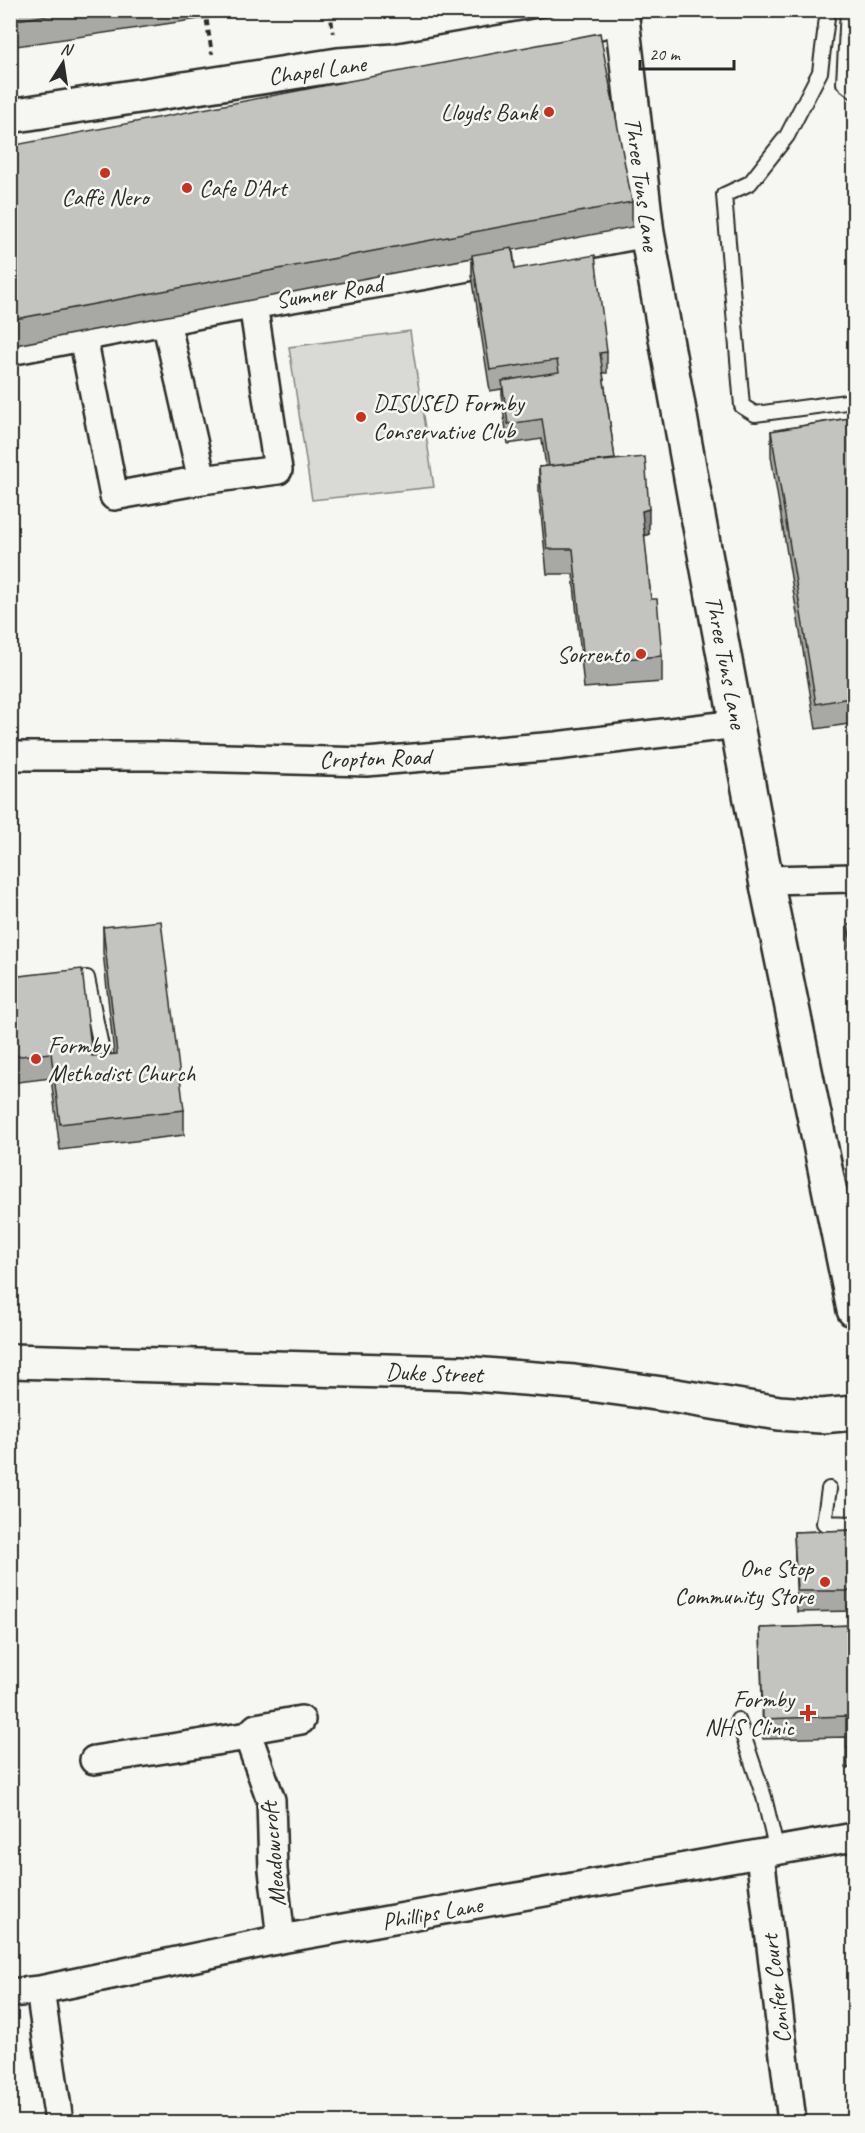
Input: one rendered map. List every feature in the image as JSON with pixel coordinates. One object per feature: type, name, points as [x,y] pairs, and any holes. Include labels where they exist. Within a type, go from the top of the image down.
[{"type":"street","name":"Chapel Lane","points":[[10,116],[338,65],[394,61],[565,31],[624,12]]},
{"type":"street","name":"Three Tuns Lane","points":[[624,12],[647,233],[766,880],[854,1304]]},
{"type":"street","name":"Sumner Road","points":[[10,351],[253,304],[426,275],[647,233]]},
{"type":"street","points":[[83,337],[114,496],[202,480],[279,470],[253,304]]},
{"type":"street","points":[[166,321],[202,480]]},
{"type":"street","name":"Cropton Road","points":[[10,756],[152,756],[366,762],[556,746],[737,724]]},
{"type":"street","points":[[766,880],[855,878]]},
{"type":"street","name":"Duke Street","points":[[10,1361],[461,1373],[595,1385],[779,1413],[821,1416],[855,1413]]},
{"type":"street","points":[[94,1760],[248,1736],[256,1728],[300,1720]]},
{"type":"street","name":"Meadowcroft","points":[[248,1736],[271,1800],[273,1870],[281,1939]]},
{"type":"street","name":"Phillips Lane","points":[[10,1993],[40,1990],[281,1939],[855,1837]]},
{"type":"street","name":"Conifer Court","points":[[769,1853],[792,2122]]},
{"type":"street","points":[[40,1990],[59,2122]]},
{"type":"lane","points":[[828,10],[820,72],[787,136],[750,183],[724,195],[742,406],[755,414],[855,401]]},
{"type":"lane","points":[[848,10],[844,82],[855,91]]},
{"type":"lane","points":[[54,981],[87,978],[103,1056]]},
{"type":"lane","points":[[829,1489],[824,1522],[855,1524]]},
{"type":"lane","points":[[738,1720],[764,1797],[769,1853]]},
{"type":"path","points":[[205,10],[216,84]]},
{"type":"shaded area","name":"DISUSED Formby Conservative Club","points":[[410,331],[434,487],[312,500],[289,347]]},
{"type":"building","points":[[10,10],[83,10],[10,21]]},
{"type":"building","points":[[600,33],[632,202],[10,320],[10,146]]},
{"type":"building","points":[[512,248],[515,269],[595,255],[607,352],[600,353],[615,459],[549,466],[542,419],[508,424],[502,381],[559,372],[557,360],[490,370],[472,255]]},
{"type":"building","points":[[855,417],[855,697],[816,704],[771,431]]},
{"type":"building","points":[[645,457],[649,509],[642,511],[651,599],[657,599],[662,656],[584,662],[573,549],[547,549],[539,467]]},
{"type":"building","points":[[161,921],[184,1110],[60,1124],[51,1053],[10,1057],[10,977],[82,969],[92,1056],[117,1054],[103,927]]},
{"type":"building","points":[[848,925],[855,925],[855,961]]},
{"type":"building","name":"One Stop Community Store","points":[[855,1530],[855,1591],[797,1591],[794,1532]]},
{"type":"building","name":"Formby NHS Clinic","points":[[855,1625],[855,1748],[846,1748],[846,1716],[763,1719],[760,1628]]},
{"type":"place","name":"Lloyds Bank","points":[[549,112]]},
{"type":"place","name":"Caffè Nero","points":[[105,173]]},
{"type":"place","name":"Cafe D'Art","points":[[187,188]]},
{"type":"place","name":"DISUSED Formby Conservative Club","points":[[361,417]]},
{"type":"place","name":"Sorrento","points":[[641,654]]},
{"type":"place","name":"Formby Methodist Church","points":[[36,1059]]},
{"type":"place","name":"One Stop Community Store","points":[[825,1582]]},
{"type":"place","name":"Formby NHS Clinic","points":[[808,1713]]}]
